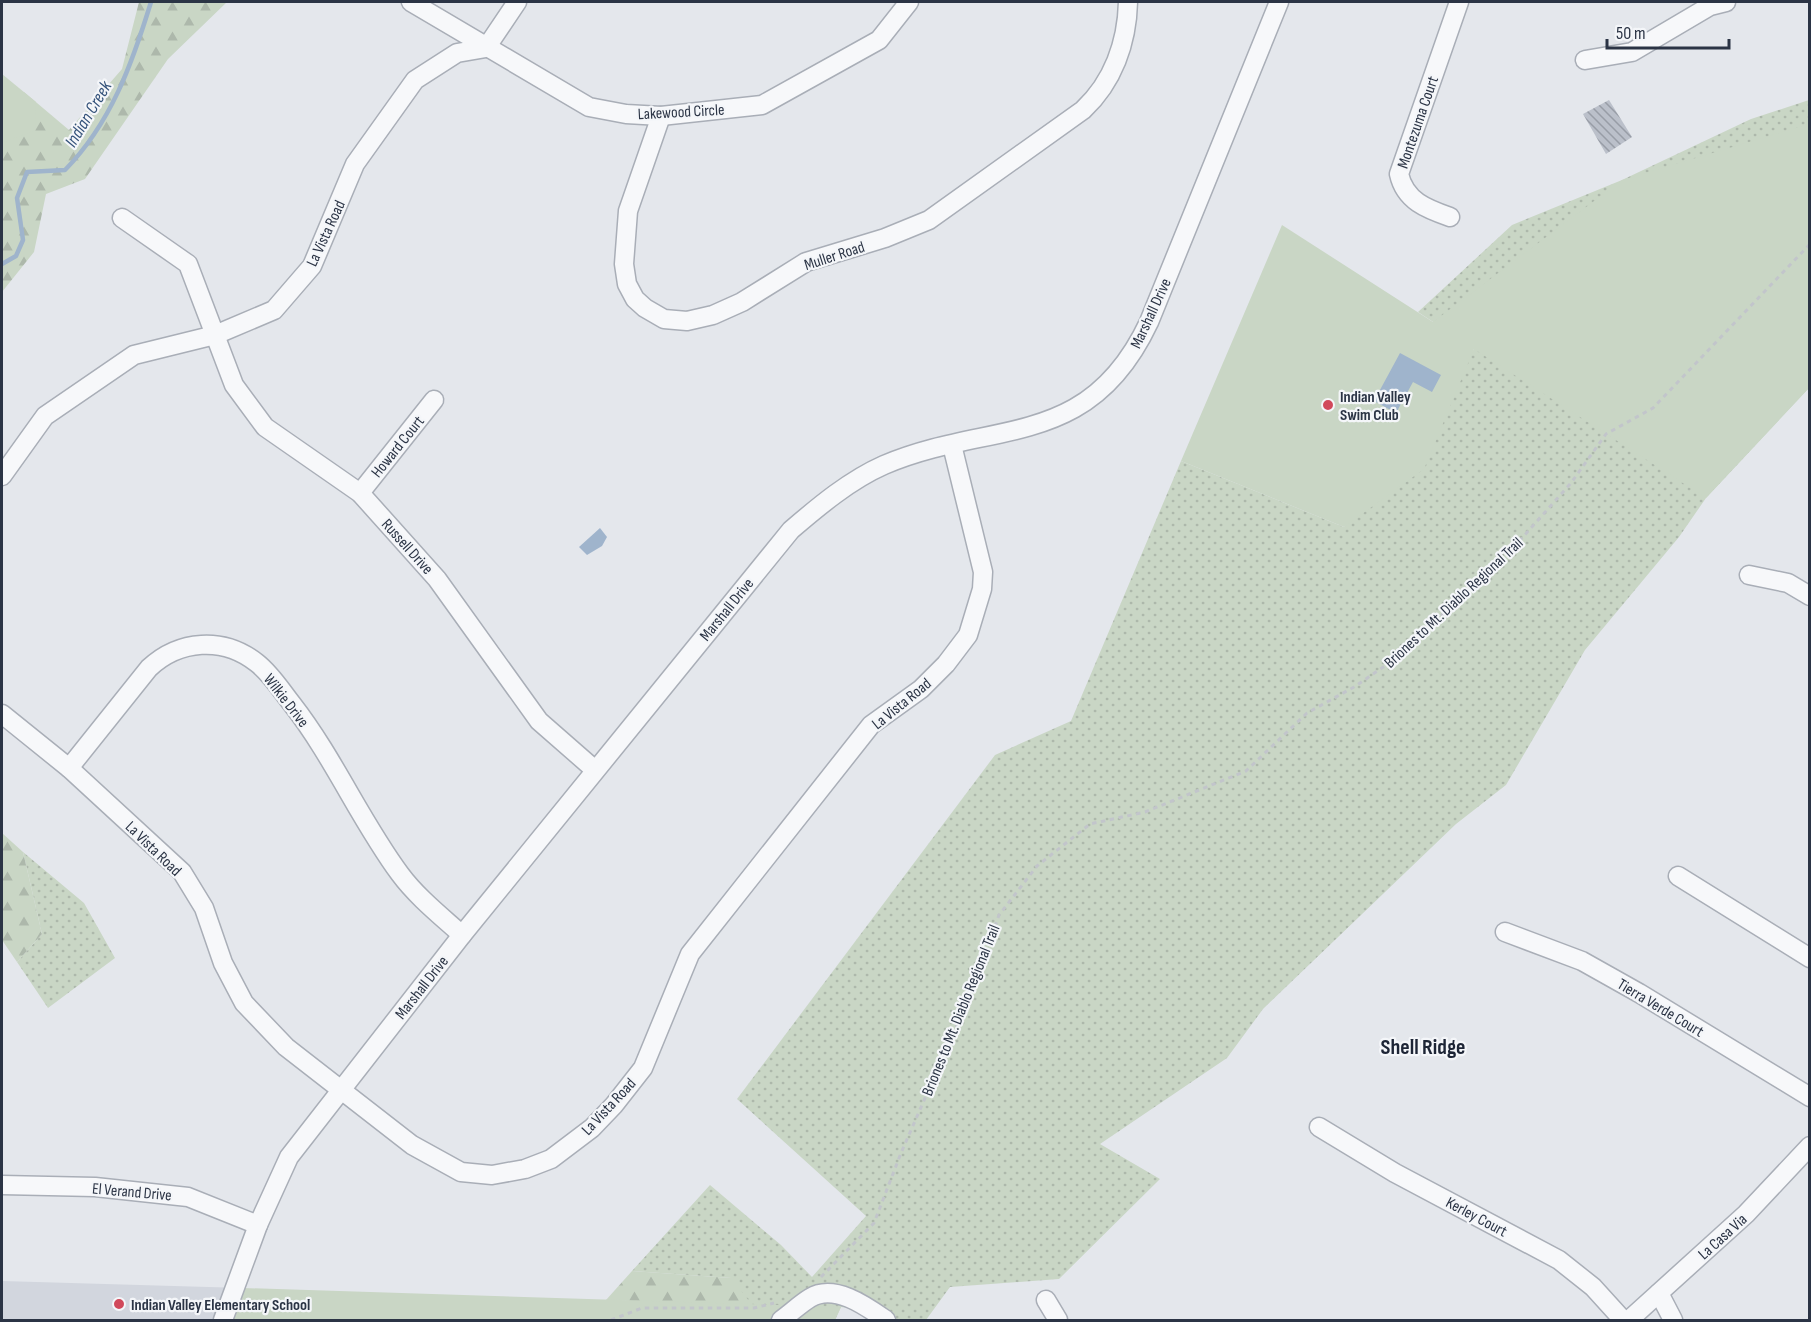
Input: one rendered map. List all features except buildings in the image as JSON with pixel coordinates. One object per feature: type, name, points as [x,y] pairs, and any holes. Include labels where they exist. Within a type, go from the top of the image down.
[{"type":"street","name":"Lakewood Circle","points":[[411,2],[589,107],[626,114],[661,116],[762,105],[879,40],[909,2]]},
{"type":"street","points":[[486,48],[517,2]]},
{"type":"street","name":"Muller Road","points":[[661,116],[628,211],[624,264],[627,284],[640,304],[664,319],[687,321],[713,315],[742,302],[806,262],[885,238],[929,220],[1083,110],[1100,94],[1115,67],[1128,21],[1128,2]]},
{"type":"street","name":"Marshall Drive","points":[[223,1320],[258,1225],[289,1157],[462,935],[790,530],[817,507],[883,466],[952,445],[1026,429],[1060,417],[1093,395],[1126,362],[1149,322],[1279,2]]},
{"type":"street","name":"Montezuma Court","points":[[1450,218],[1424,208],[1412,199],[1401,184],[1398,174],[1459,2]]},
{"type":"street","points":[[1585,60],[1632,52],[1710,6],[1726,2]]},
{"type":"street","name":"La Vista Road","points":[[2,476],[45,416],[134,355],[214,335],[274,310],[312,266],[355,164],[415,81],[457,53],[486,48]]},
{"type":"street","name":"Russell Drive","points":[[122,218],[188,264],[234,385],[265,427],[360,493],[437,579],[539,721],[595,770]]},
{"type":"street","name":"Howard Court","points":[[360,493],[434,399]]},
{"type":"street","name":"La Vista Road","points":[[2,714],[69,768],[182,872],[204,908],[223,963],[244,1003],[285,1047],[412,1145],[442,1163],[461,1172],[492,1175],[525,1169],[551,1159],[592,1128],[614,1106],[643,1068],[690,954],[871,725],[921,689],[946,664],[968,635],[982,590],[983,572],[952,445]]},
{"type":"street","points":[[1749,575],[1788,583],[1809,596]]},
{"type":"street","name":"Wilkie Drive","points":[[69,768],[149,668],[160,658],[188,646],[230,647],[250,658],[269,674],[335,765],[401,875],[462,935]]},
{"type":"street","points":[[1677,876],[1809,958]]},
{"type":"street","name":"Tierra Verde Court","points":[[1505,932],[1582,962],[1629,987],[1809,1097]]},
{"type":"street","name":"Kerley Court","points":[[1319,1127],[1349,1143],[1395,1173],[1559,1260],[1593,1287],[1623,1320]]},
{"type":"street","name":"La Casa Via","points":[[1629,1320],[1746,1214],[1809,1146]]},
{"type":"street","name":"El Verand Drive","points":[[2,1185],[95,1187],[188,1197],[258,1225]]},
{"type":"street","points":[[781,1320],[811,1297],[827,1291],[841,1295],[879,1316]]},
{"type":"street","points":[[1659,1293],[1674,1320]]},
{"type":"street","points":[[1046,1300],[1058,1320]]},
{"type":"path","name":"Briones to Mt. Diablo Regional Trail","points":[[818,1279],[874,1223],[942,1056],[975,984],[999,915],[1037,866],[1090,824],[1145,812],[1246,771],[1307,713],[1354,687],[1398,657],[1522,538],[1571,483],[1606,434],[1653,408],[1809,244]]},
{"type":"path","points":[[611,1320],[642,1308],[754,1308],[781,1301]]},
{"type":"path","points":[[754,1308],[760,1312]]},
{"type":"shaded area","name":"Indian Valley Elementary School","points":[[2,1281],[243,1288],[229,1320],[2,1320]]},
{"type":"green space","points":[[139,2],[227,2],[168,59],[85,179],[46,194],[34,252],[2,292],[2,137],[24,92],[69,130],[122,69]]},
{"type":"green space","points":[[2,74],[36,102],[35,130],[2,143]]},
{"type":"green space","points":[[1809,100],[1809,388],[1706,498],[1679,537],[1585,650],[1506,785],[1456,824],[1263,1009],[1227,1058],[1100,1144],[1160,1179],[1059,1279],[950,1287],[926,1320],[886,1320],[873,1311],[841,1307],[835,1320],[229,1320],[642,1308],[731,1278],[632,1271],[710,1185],[781,1245],[812,1277],[866,1216],[737,1099],[995,755],[1071,721],[1181,461],[1344,527],[1474,349],[1418,312],[1512,225],[1622,180],[1751,119]]},
{"type":"green space","points":[[1809,124],[1809,388],[1706,498],[1474,349],[1424,469],[1344,527],[1181,461],[1282,225],[1433,322],[1622,180]]},
{"type":"green space","points":[[2,833],[23,852],[42,934],[17,962],[2,940]]},
{"type":"green space","points":[[23,852],[84,903],[115,958],[48,1008],[17,962],[42,934]]},
{"type":"green space","points":[[632,1271],[731,1278],[753,1306],[606,1300]]},
{"type":"green space","points":[[243,1288],[841,1307],[835,1320],[229,1320]]},
{"type":"water","points":[[1400,353],[1441,375],[1432,392],[1413,382],[1396,413],[1374,401]]},
{"type":"water","points":[[600,528],[607,537],[602,546],[587,555],[579,547]]},
{"type":"waterway","name":"Indian Creek","points":[[2,264],[16,256],[23,240],[17,198],[27,172],[65,170],[95,133],[128,70],[151,2]]},
{"type":"place","name":"Indian Valley Swim Club","points":[[1328,405]]},
{"type":"place","name":"Indian Valley Elementary School","points":[[119,1304]]},
{"type":"district","name":"Shell Ridge","points":[[1423,1046]]}]
